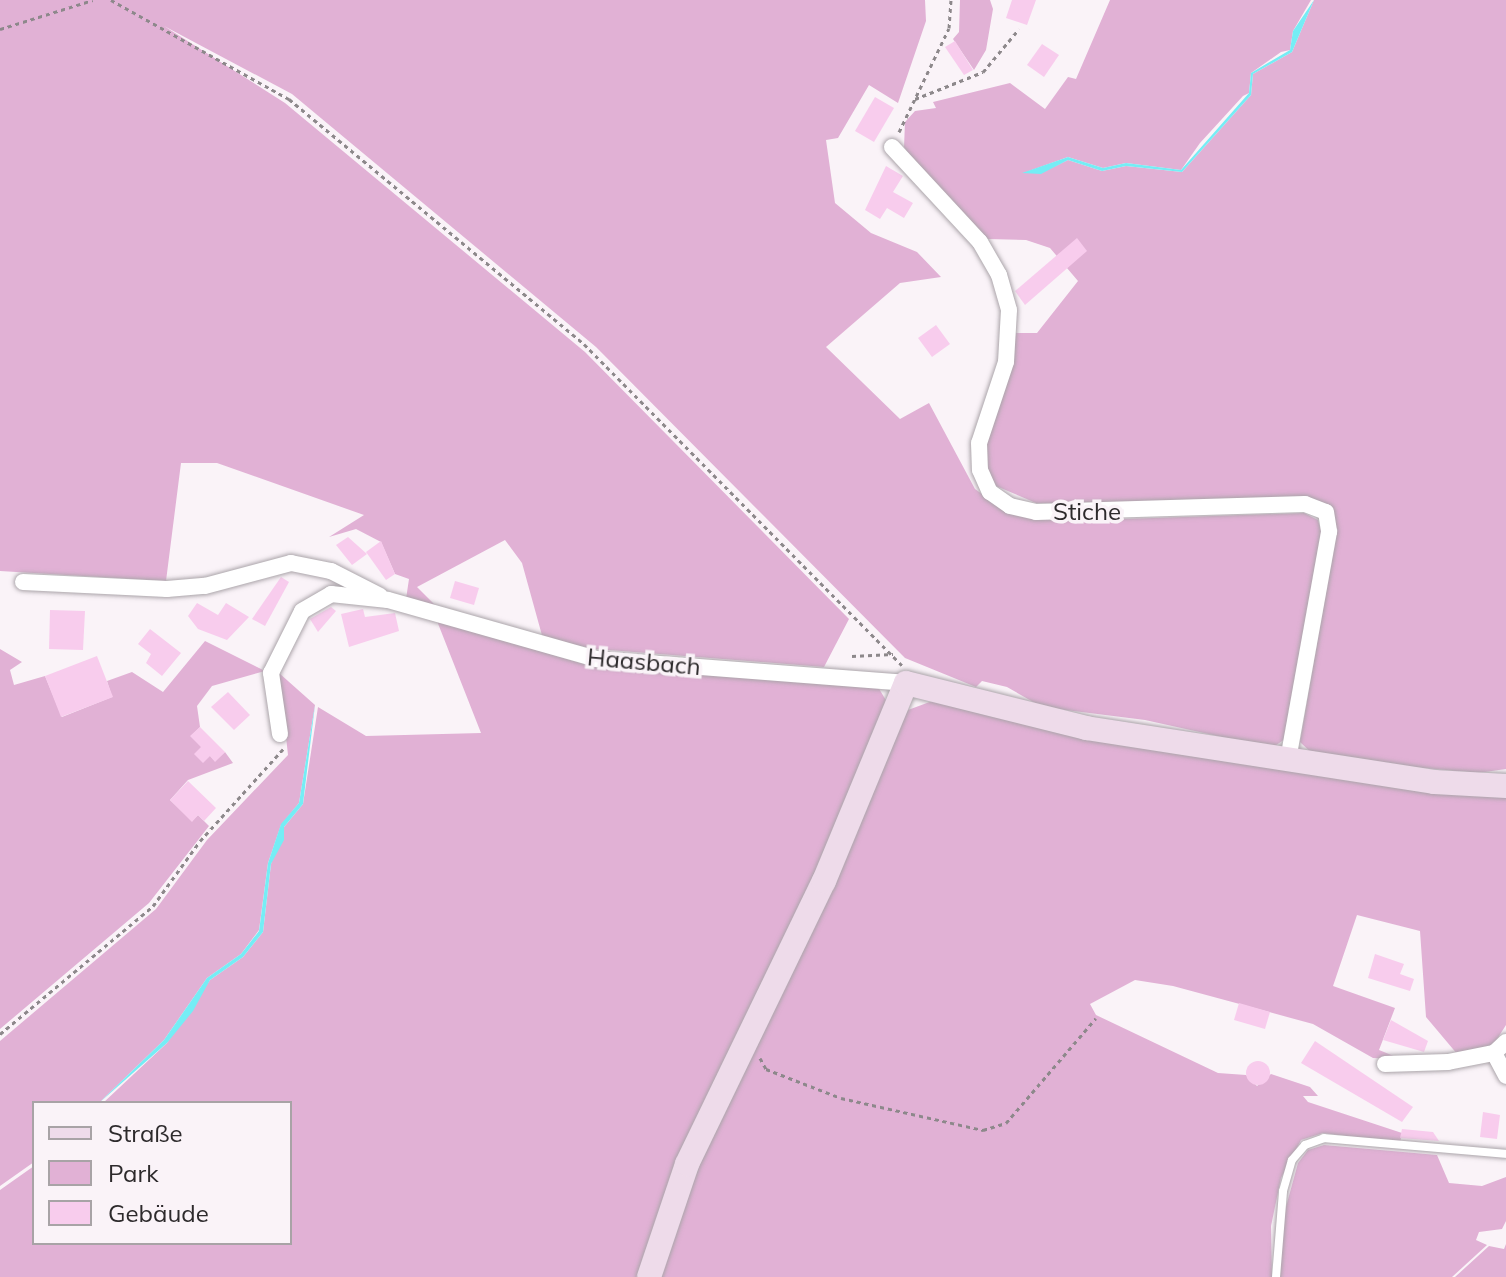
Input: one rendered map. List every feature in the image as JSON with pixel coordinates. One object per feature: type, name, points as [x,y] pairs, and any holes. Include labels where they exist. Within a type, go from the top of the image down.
[{"type":"street","name":"Stiche","points":[[892,147],[980,242],[1003,286],[1009,310],[1006,362],[979,443],[980,470],[990,492],[1010,506],[1036,512],[1305,504],[1326,512],[1329,532],[1288,761]]},
{"type":"street","name":"Haasbach","points":[[23,582],[167,589],[205,586],[291,563],[331,571],[388,600]]},
{"type":"street","name":"Haasbach","points":[[280,734],[271,673],[302,611],[331,594],[388,600],[596,659],[911,682]]},
{"type":"street","points":[[649,1277],[687,1164],[750,1040],[911,682],[1086,728],[1288,761],[1506,786]]},
{"type":"street","points":[[1385,1064],[1500,1048],[1506,1076]]},
{"type":"lane","points":[[1276,1277],[1283,1191],[1292,1160],[1305,1145],[1324,1138],[1506,1154]]},
{"type":"path","points":[[0,29],[93,0]]},
{"type":"path","points":[[111,0],[265,83],[418,205],[584,344],[893,654],[911,682]]},
{"type":"path","points":[[892,147],[949,28],[951,0]]},
{"type":"path","points":[[915,99],[983,72],[1019,29]]},
{"type":"path","points":[[852,656],[893,654]]},
{"type":"path","points":[[0,1034],[153,906],[200,841],[284,754],[280,734]]},
{"type":"path","points":[[750,1040],[766,1069],[829,1093],[983,1130],[1006,1123],[1096,1018]]},
{"type":"green space","points":[[0,0],[925,0],[926,21],[898,103],[869,85],[838,138],[826,140],[835,203],[871,233],[917,252],[941,277],[900,283],[826,347],[900,419],[929,403],[975,489],[1007,512],[1064,521],[1304,513],[1318,520],[1322,534],[1285,739],[1272,748],[1145,720],[1042,707],[1007,687],[982,681],[976,687],[905,658],[596,347],[292,94],[164,26],[285,103],[585,352],[849,619],[824,667],[596,649],[543,639],[522,563],[505,540],[417,587],[436,606],[406,599],[409,579],[395,574],[381,542],[356,529],[329,537],[364,515],[217,463],[181,463],[166,581],[0,571]]},
{"type":"green space","points":[[960,0],[990,0],[993,9],[986,50],[974,70],[953,39],[959,32]]},
{"type":"green space","points":[[1110,0],[1311,0],[1293,31],[1290,50],[1281,52],[1251,73],[1249,93],[1200,143],[1181,170],[1126,163],[1103,168],[1068,157],[1029,171],[1041,173],[1068,160],[1102,171],[1126,166],[1182,172],[1251,95],[1253,74],[1292,52],[1314,0],[1506,0],[1506,769],[1478,773],[1317,758],[1300,742],[1336,533],[1331,507],[1036,503],[996,486],[986,468],[986,445],[1016,333],[1037,333],[1078,281],[1050,248],[1026,240],[988,239],[916,166],[904,147],[905,122],[915,111],[936,108],[933,102],[1010,83],[1045,109],[1068,77],[1076,79]]},
{"type":"green space","points":[[437,621],[594,667],[878,687],[887,702],[816,882],[640,1277],[0,1277],[0,1190],[32,1167],[32,1245],[292,1245],[292,1101],[105,1101],[167,1043],[210,980],[243,957],[263,932],[271,864],[284,827],[303,804],[318,707],[366,736],[481,733]]},
{"type":"green space","points":[[205,641],[265,671],[212,686],[197,706],[200,727],[191,736],[215,761],[225,752],[233,763],[188,780],[170,800],[192,821],[198,815],[209,826],[149,903],[0,1029],[0,649],[22,662],[10,670],[14,685],[45,676],[62,717],[112,697],[107,681],[132,672],[163,692]]},
{"type":"green space","points":[[279,673],[315,705],[299,803],[281,825],[268,863],[259,930],[241,954],[207,978],[164,1040],[101,1101],[32,1101],[32,1163],[0,1186],[0,1041],[156,909],[207,840],[288,755]]},
{"type":"green space","points":[[935,700],[1506,796],[1506,1025],[1492,1047],[1458,1055],[1426,1017],[1420,931],[1357,915],[1333,986],[1395,1008],[1379,1050],[1401,1059],[1373,1058],[1313,1024],[1173,986],[1135,980],[1090,1004],[1096,1015],[1218,1073],[1246,1075],[1257,1086],[1271,1074],[1310,1087],[1318,1096],[1303,1096],[1308,1102],[1402,1133],[1400,1143],[1323,1133],[1301,1140],[1281,1178],[1271,1226],[1272,1277],[658,1277],[712,1132],[808,941],[885,752],[908,710]]},
{"type":"green space","points":[[1324,1145],[1437,1155],[1449,1183],[1482,1186],[1506,1177],[1506,1221],[1502,1229],[1479,1232],[1476,1240],[1487,1245],[1452,1277],[1280,1277],[1281,1225],[1298,1163],[1308,1150]]},
{"type":"green space","points":[[1506,1244],[1506,1277],[1455,1277],[1489,1246],[1504,1249]]},
{"type":"water","points":[[1314,0],[1292,52],[1253,74],[1251,95],[1182,172],[1126,166],[1102,171],[1068,160],[1041,174],[1022,173],[1068,157],[1103,168],[1126,163],[1181,170],[1249,93],[1251,73],[1290,50],[1293,31]]},
{"type":"water","points":[[315,705],[303,804],[284,827],[284,840],[271,864],[263,932],[243,957],[210,980],[193,1011],[167,1043],[101,1101],[164,1040],[207,978],[241,954],[259,931],[268,863],[281,824],[299,803]]},
{"type":"building","points":[[1012,0],[1036,0],[1027,25],[1006,18]]},
{"type":"building","points":[[955,41],[973,70],[964,75],[945,47]]},
{"type":"building","points":[[1042,44],[1059,55],[1044,77],[1027,65]]},
{"type":"building","points":[[875,97],[894,108],[874,142],[855,131]]},
{"type":"building","points":[[886,166],[903,176],[893,192],[913,203],[904,218],[887,208],[880,219],[865,210]]},
{"type":"building","points":[[1077,238],[1087,251],[1025,305],[1015,291]]},
{"type":"building","points":[[936,325],[950,344],[932,357],[918,338]]},
{"type":"building","points":[[348,537],[367,554],[352,565],[336,545]]},
{"type":"building","points":[[381,541],[395,574],[386,580],[366,552]]},
{"type":"building","points":[[281,577],[289,582],[265,626],[252,619]]},
{"type":"building","points":[[455,581],[479,588],[474,605],[450,598]]},
{"type":"building","points":[[197,603],[218,615],[226,603],[249,617],[227,640],[198,629],[188,616]]},
{"type":"building","points":[[331,607],[336,611],[318,632],[310,619]]},
{"type":"building","points":[[363,609],[365,617],[395,613],[399,631],[349,647],[341,614]]},
{"type":"building","points":[[50,610],[85,611],[83,650],[49,649]]},
{"type":"building","points":[[150,629],[181,653],[162,676],[146,663],[151,654],[138,644]]},
{"type":"building","points":[[97,656],[113,697],[61,717],[45,676]]},
{"type":"building","points":[[228,692],[250,715],[234,730],[211,707]]},
{"type":"building","points":[[200,727],[225,752],[215,762],[210,756],[203,763],[194,754],[201,747],[190,736]]},
{"type":"building","points":[[188,781],[216,808],[204,821],[198,815],[192,822],[170,800]]},
{"type":"building","points":[[1375,954],[1404,964],[1400,974],[1414,979],[1410,991],[1368,978]]},
{"type":"building","points":[[1239,1003],[1270,1012],[1265,1029],[1234,1020]]},
{"type":"building","points":[[1391,1020],[1428,1041],[1424,1052],[1383,1040]]},
{"type":"building","points":[[1315,1041],[1413,1107],[1402,1122],[1301,1063]]},
{"type":"building","points":[[1258,1061],[1267,1064],[1270,1073],[1267,1082],[1258,1085],[1249,1082],[1246,1073],[1249,1064]]},
{"type":"building","points":[[1483,1112],[1500,1115],[1497,1139],[1480,1137]]},
{"type":"building","points":[[1402,1129],[1433,1132],[1439,1141],[1400,1138]]}]
